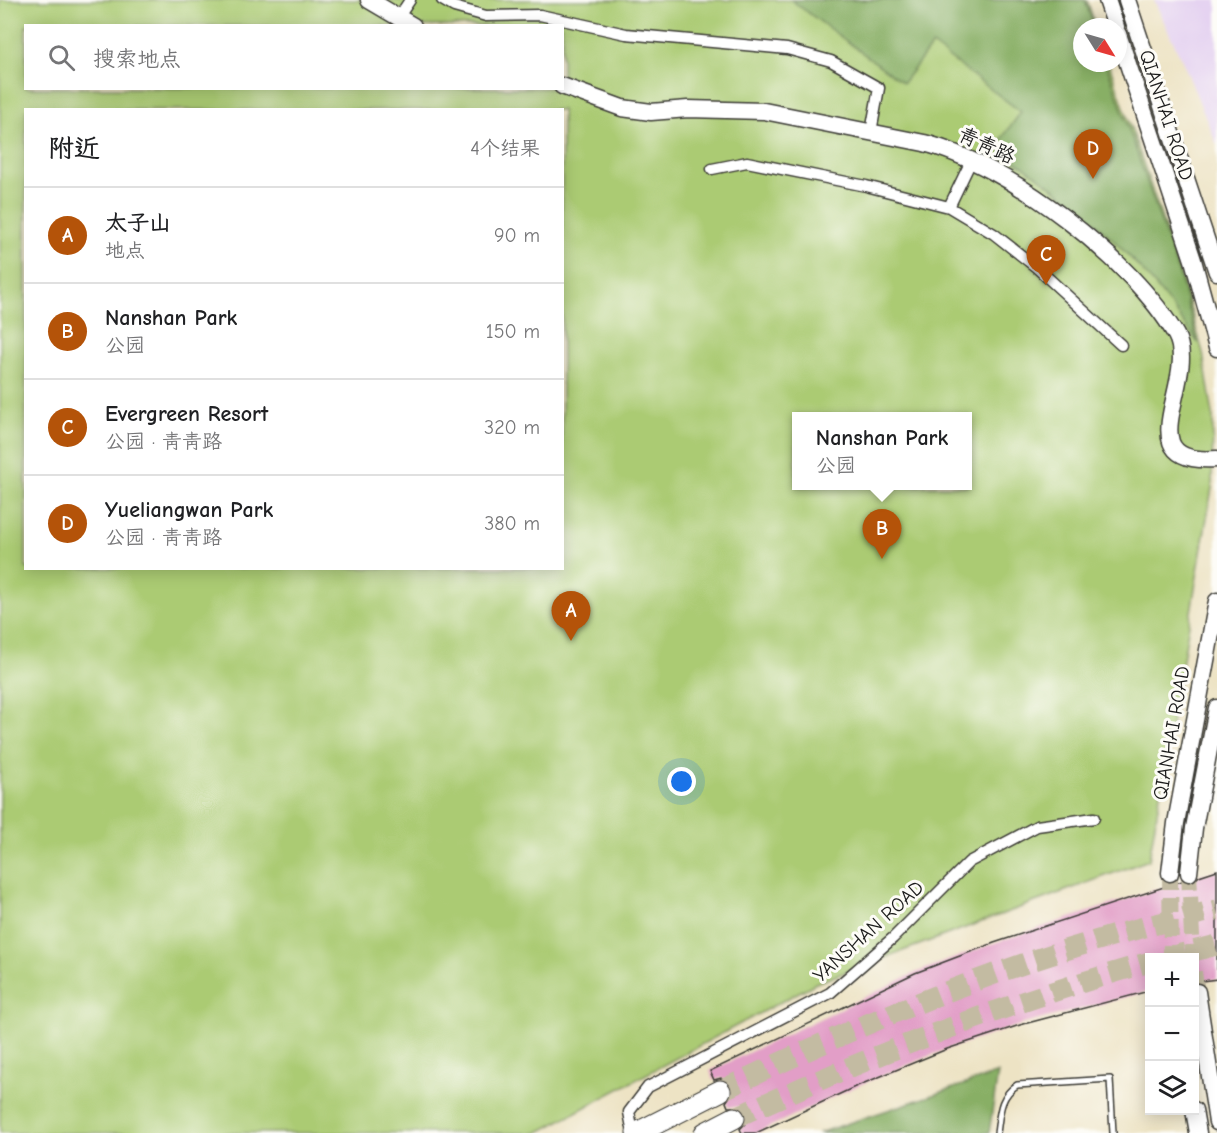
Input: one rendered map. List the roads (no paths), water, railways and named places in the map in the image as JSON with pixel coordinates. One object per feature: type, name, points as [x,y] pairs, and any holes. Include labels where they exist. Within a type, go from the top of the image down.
[{"type":"highway","points":[[635,1133],[720,1090]]},
{"type":"highway","points":[[705,1133],[734,1118]]},
{"type":"street","points":[[369,0],[409,24]]},
{"type":"street","points":[[398,18],[410,0]]},
{"type":"street","points":[[442,0],[454,7],[486,16],[540,15],[626,34],[667,40],[747,43],[810,54],[853,72],[879,88],[872,132]]},
{"type":"street","points":[[1107,0],[1113,18]]},
{"type":"street","name":"QIANHAI ROAD","points":[[1127,0],[1217,272]]},
{"type":"street","points":[[1133,0],[1134,19]]},
{"type":"street","name":"QIANHAI ROAD","points":[[1127,61],[1193,260],[1217,348]]},
{"type":"street","name":"青青路","points":[[564,87],[622,108],[651,112],[688,109],[764,111],[872,132],[946,148],[1018,184],[1041,200],[1110,259],[1154,305],[1171,327],[1181,350],[1181,373],[1167,426],[1168,435],[1172,445],[1186,457],[1199,460],[1217,459]]},
{"type":"street","points":[[949,207],[972,159]]},
{"type":"street","points":[[712,169],[747,162],[866,186],[949,207],[994,234],[1036,267],[1121,345]]},
{"type":"street","name":"QIANHAI ROAD","points":[[1170,873],[1176,823],[1217,601]]},
{"type":"street","name":"QIANHAI ROAD","points":[[1189,873],[1194,828],[1217,708]]},
{"type":"street","name":"YANSHAN ROAD","points":[[635,1133],[629,1112],[648,1087],[830,993],[893,938],[969,862],[1037,826],[1094,818]]},
{"type":"street","points":[[1199,1005],[1217,1122]]},
{"type":"street","points":[[1195,1115],[1198,1133]]},
{"type":"lane","points":[[997,1133],[1002,1100],[1007,1091],[1017,1085],[1110,1079],[1113,1133]]},
{"type":"tunnel","points":[[1170,873],[1171,953]]},
{"type":"tunnel","points":[[1189,873],[1193,953]]},
{"type":"tunnel","points":[[720,1091],[902,1010],[1026,963],[1152,925],[1217,910]]},
{"type":"tunnel","points":[[1185,953],[1217,945]]},
{"type":"tunnel","points":[[734,1118],[836,1073],[939,1032],[1043,995],[1145,963]]},
{"type":"place","name":"Yueliangwan Park","points":[[1093,179]]},
{"type":"place","name":"Evergreen Resort","points":[[1046,285]]},
{"type":"place","name":"Nanshan Park","points":[[882,559]]},
{"type":"place","name":"太子山","points":[[571,641]]}]
